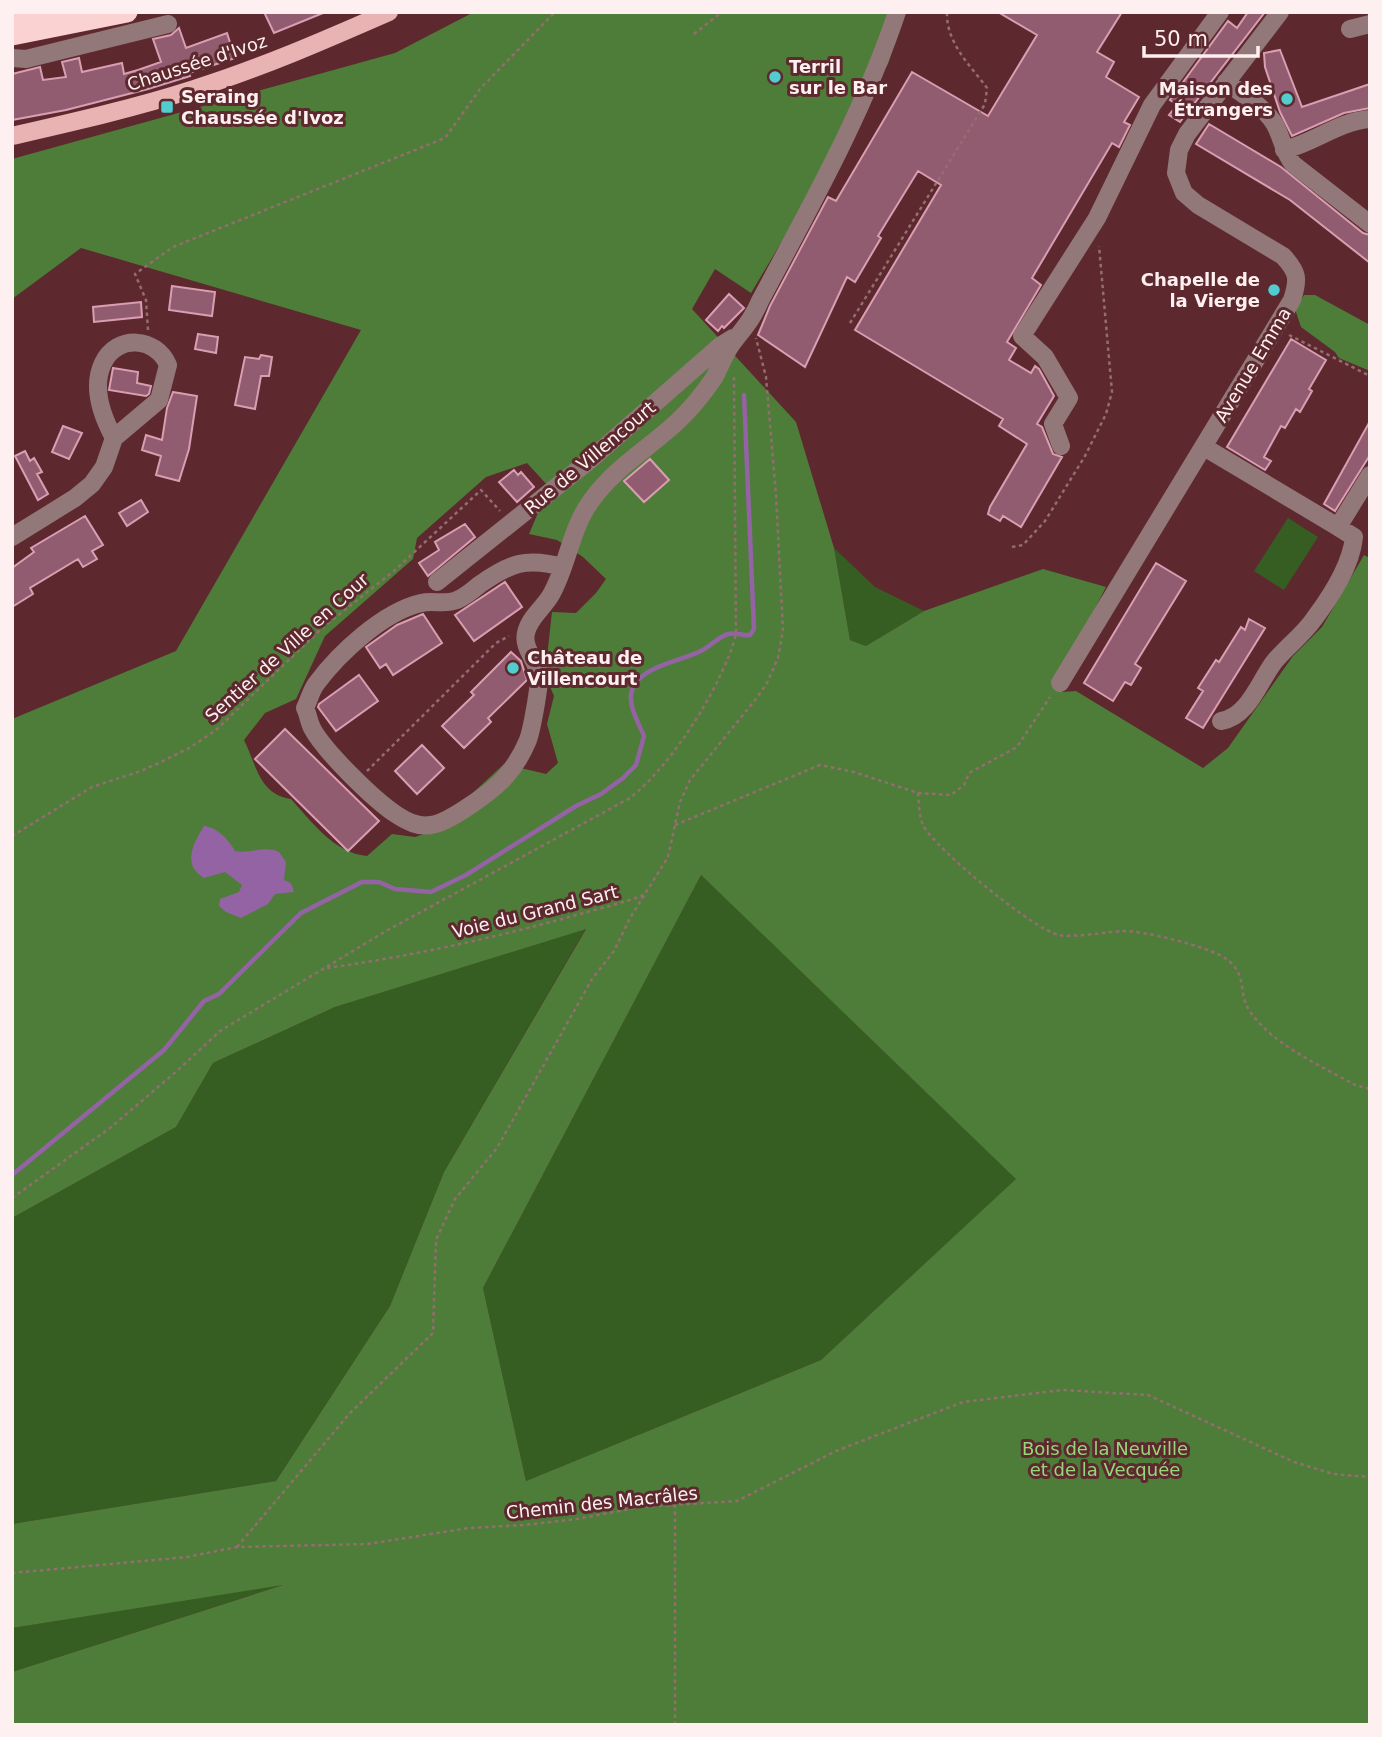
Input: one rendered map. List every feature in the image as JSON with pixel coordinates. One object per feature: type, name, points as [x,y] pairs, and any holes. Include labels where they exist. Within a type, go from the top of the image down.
[{"type":"highway","points":[[12,19],[56,12]]},
{"type":"highway","points":[[12,35],[127,12]]},
{"type":"main road","name":"Chaussée d'Ivoz","points":[[12,136],[107,114],[192,90],[275,60],[389,12]]},
{"type":"street","name":"Rue de Villencourt","points":[[525,635],[530,622],[551,595],[579,522],[590,501],[612,476],[676,423],[698,400],[744,329],[853,124],[877,71],[897,12]]},
{"type":"street","points":[[1061,446],[1053,425],[1069,398],[1045,357],[1022,336],[1097,218],[1152,105],[1220,12]]},
{"type":"street","points":[[1280,12],[1226,82],[1269,116],[1278,129],[1284,150],[1298,169],[1370,224]]},
{"type":"street","points":[[17,61],[169,24]]},
{"type":"street","points":[[1350,29],[1370,24]]},
{"type":"street","name":"Avenue Emma","points":[[1060,683],[1276,328],[1292,300],[1297,283],[1293,267],[1283,256],[1198,205],[1184,193],[1176,173],[1179,150],[1187,134],[1226,82]]},
{"type":"street","points":[[1284,150],[1311,142],[1340,126],[1370,119]]},
{"type":"street","name":"Rue de Villencourt","points":[[437,582],[590,460],[720,346],[744,329]]},
{"type":"street","points":[[12,537],[75,498],[92,484],[104,467],[114,438],[159,400],[168,365],[158,350],[146,344],[125,343],[110,353],[102,364],[98,386],[99,402],[104,420],[114,438]]},
{"type":"street","points":[[1204,447],[1354,537],[1351,558],[1314,620],[1281,653],[1239,713],[1230,720],[1221,721]]},
{"type":"street","points":[[1338,527],[1370,475]]},
{"type":"street","points":[[525,635],[539,679],[529,738],[506,777],[460,812],[433,825],[413,825],[389,810],[357,780],[313,729],[305,708],[314,686],[339,657],[396,613],[423,602],[444,604],[459,600],[497,572],[513,564],[529,561],[563,567]]},
{"type":"path","points":[[146,344],[146,300],[135,274],[173,247],[445,138],[480,89],[555,12]]},
{"type":"path","points":[[694,34],[722,12]]},
{"type":"path","points":[[850,323],[985,104],[987,88],[957,49],[946,24],[947,12]]},
{"type":"path","points":[[1012,547],[1023,545],[1045,521],[1107,414],[1112,392],[1097,218]]},
{"type":"path","points":[[237,1547],[350,1413],[433,1333],[436,1241],[455,1199],[497,1148],[592,979],[614,951],[630,918],[668,857],[680,802],[690,780],[767,683],[778,658],[783,630],[768,400],[762,355],[753,331],[744,329]]},
{"type":"path","points":[[1293,337],[1370,376]]},
{"type":"path","points":[[12,1198],[110,1128],[219,1031],[386,932],[630,798],[659,771],[705,705],[735,640],[734,368]]},
{"type":"path","name":"Sentier de Ville en Cour","points":[[12,836],[92,787],[163,761],[216,730],[321,629],[395,570],[481,490],[511,524]]},
{"type":"path","points":[[357,780],[496,643],[516,634],[525,635]]},
{"type":"path","points":[[675,825],[820,765],[854,772],[918,793],[951,795],[964,785],[969,773],[1017,747],[1060,683]]},
{"type":"path","points":[[918,793],[923,825],[939,844],[996,896],[1040,928],[1059,935],[1127,930],[1158,936],[1223,956],[1240,970],[1248,1010],[1266,1031],[1355,1085],[1370,1089]]},
{"type":"path","name":"Voie du Grand Sart","points":[[323,969],[454,945],[532,927],[645,895]]},
{"type":"path","name":"Chemin des Macrâles","points":[[12,1573],[187,1557],[237,1547],[368,1544],[469,1528],[577,1519],[640,1507],[737,1501],[836,1451],[963,1402],[1062,1391],[1148,1395],[1294,1462],[1333,1474],[1370,1477]]},
{"type":"path","points":[[675,1725],[676,1506]]},
{"type":"green space","name":"Bois de la Neuville et de la Vecquée","points":[[474,12],[905,12],[888,64],[751,293],[715,269],[692,309],[796,422],[834,548],[850,640],[866,646],[924,611],[1043,569],[1106,587],[1051,685],[1062,692],[1076,691],[1203,768],[1228,748],[1293,656],[1322,627],[1364,555],[1370,558],[1370,1725],[12,1725],[12,1672],[283,1585],[12,1628],[12,1524],[276,1481],[390,1306],[444,1172],[586,929],[335,1007],[213,1063],[176,1127],[12,1218],[12,719],[176,651],[361,330],[81,248],[12,299],[12,159],[395,53]],"holes":[[[527,463],[549,487],[529,534],[557,540],[583,557],[606,579],[576,613],[552,612],[545,675],[554,696],[547,724],[558,763],[546,774],[504,764],[432,831],[415,837],[392,834],[367,856],[344,849],[324,835],[291,799],[280,796],[265,785],[244,740],[265,713],[296,699],[325,636],[413,559],[417,538],[486,477]],[[701,875],[1016,1179],[821,1360],[526,1481],[483,1288]]]},
{"type":"green space","points":[[1304,295],[1315,295],[1370,325],[1370,371],[1339,358],[1335,352],[1301,327],[1295,309]]},
{"type":"green space","points":[[1288,518],[1318,537],[1284,590],[1254,571]]},
{"type":"green space","points":[[834,548],[875,587],[924,611],[866,646],[850,640]]},
{"type":"green space","points":[[701,875],[1017,1179],[821,1360],[526,1481],[483,1288]]},
{"type":"green space","points":[[586,928],[444,1172],[390,1306],[276,1481],[12,1524],[12,1218],[176,1127],[213,1063],[335,1007]]},
{"type":"green space","points":[[289,1583],[12,1672],[12,1628]]},
{"type":"shaded area","points":[[204,826],[222,835],[235,851],[269,849],[279,852],[286,862],[284,880],[291,883],[294,892],[275,894],[268,904],[241,918],[226,912],[219,906],[220,899],[239,892],[242,885],[225,872],[204,878],[193,867],[192,853]]},
{"type":"building","points":[[264,12],[323,12],[323,13],[274,33]]},
{"type":"building","points":[[998,12],[1122,12],[1097,52],[1114,62],[1106,77],[1139,97],[1124,122],[1130,125],[1119,147],[1112,143],[1032,278],[1041,285],[1007,342],[1016,348],[1009,360],[1031,373],[1035,366],[1039,369],[1054,396],[1037,424],[1042,427],[1053,454],[1062,457],[1021,527],[1003,516],[1000,521],[988,514],[1027,444],[999,426],[1003,419],[855,330],[941,185],[918,171],[878,236],[881,238],[855,282],[847,277],[805,367],[758,335],[770,306],[828,197],[836,201],[912,72],[988,116],[1037,35]]},
{"type":"building","points":[[1248,12],[1265,12],[1180,122],[1169,115],[1177,105],[1170,100],[1228,21],[1237,28]]},
{"type":"building","points":[[179,28],[186,48],[227,33],[235,58],[148,89],[66,110],[12,120],[12,74],[40,67],[43,80],[66,77],[62,62],[79,58],[82,72],[122,63],[124,74],[161,62],[153,39],[171,35]]},
{"type":"building","points":[[1280,50],[1302,107],[1370,84],[1370,108],[1344,113],[1292,136],[1280,112],[1265,67],[1264,53]]},
{"type":"building","points":[[1209,124],[1281,167],[1363,233],[1370,235],[1370,263],[1290,200],[1196,144]]},
{"type":"building","points":[[172,286],[215,292],[212,316],[169,310]]},
{"type":"building","points":[[729,294],[744,308],[718,331],[706,320]]},
{"type":"building","points":[[141,302],[142,317],[94,322],[93,307]]},
{"type":"building","points":[[198,334],[218,337],[216,353],[195,349]]},
{"type":"building","points":[[1291,339],[1326,360],[1309,389],[1312,391],[1300,412],[1296,409],[1285,428],[1281,426],[1264,457],[1271,461],[1265,470],[1227,447]]},
{"type":"building","points":[[261,355],[272,357],[269,376],[261,376],[255,409],[235,405],[245,357],[259,359]]},
{"type":"building","points":[[113,368],[138,372],[137,383],[151,386],[149,394],[146,396],[109,390]]},
{"type":"building","points":[[173,392],[197,396],[189,449],[179,481],[156,475],[161,456],[142,450],[146,435],[162,440],[167,408]]},
{"type":"building","points":[[1370,421],[1370,455],[1335,511],[1324,504]]},
{"type":"building","points":[[63,426],[82,433],[69,459],[52,452]]},
{"type":"building","points":[[25,451],[30,461],[34,458],[42,472],[37,474],[48,494],[38,500],[15,456]]},
{"type":"building","points":[[650,459],[669,480],[644,502],[624,481]]},
{"type":"building","points":[[514,470],[518,475],[521,472],[534,487],[517,502],[499,482]]},
{"type":"building","points":[[141,500],[148,512],[127,526],[119,513]]},
{"type":"building","points":[[85,516],[103,545],[92,551],[97,559],[83,567],[78,559],[30,588],[33,594],[12,607],[12,568],[34,552],[31,548]]},
{"type":"building","points":[[465,524],[475,537],[428,576],[419,563],[439,550],[435,542]]},
{"type":"building","points":[[1156,563],[1186,581],[1135,664],[1141,668],[1131,685],[1125,682],[1113,701],[1084,683]]},
{"type":"building","points":[[505,582],[522,607],[474,641],[455,615]]},
{"type":"building","points":[[423,614],[442,643],[393,675],[386,664],[380,668],[366,647],[397,625]]},
{"type":"building","points":[[1249,619],[1265,628],[1203,728],[1186,718],[1203,691],[1198,688],[1216,660],[1219,662],[1241,627],[1245,630]]},
{"type":"building","points":[[511,652],[521,661],[527,680],[488,718],[491,722],[464,748],[442,726],[474,695],[471,692]]},
{"type":"building","points":[[359,675],[378,701],[336,731],[318,707],[319,704]]},
{"type":"building","points":[[285,729],[379,821],[348,851],[255,759]]},
{"type":"building","points":[[422,745],[444,768],[417,794],[395,771]]},
{"type":"waterway","points":[[12,1175],[164,1050],[204,1001],[219,994],[301,913],[362,882],[379,882],[395,889],[431,892],[466,875],[576,806],[601,794],[636,765],[644,736],[633,711],[631,698],[634,685],[640,678],[656,668],[701,651],[724,635],[750,635],[754,629],[744,395]]},
{"type":"place","name":"Terril sur le Bar","points":[[775,77]]},
{"type":"place","name":"Maison des Étrangers","points":[[1287,99]]},
{"type":"place","name":"Seraing Chaussée d'Ivoz","points":[[167,107]]},
{"type":"place","name":"Chapelle de la Vierge","points":[[1274,290]]},
{"type":"place","name":"Château de Villencourt","points":[[513,668]]}]
